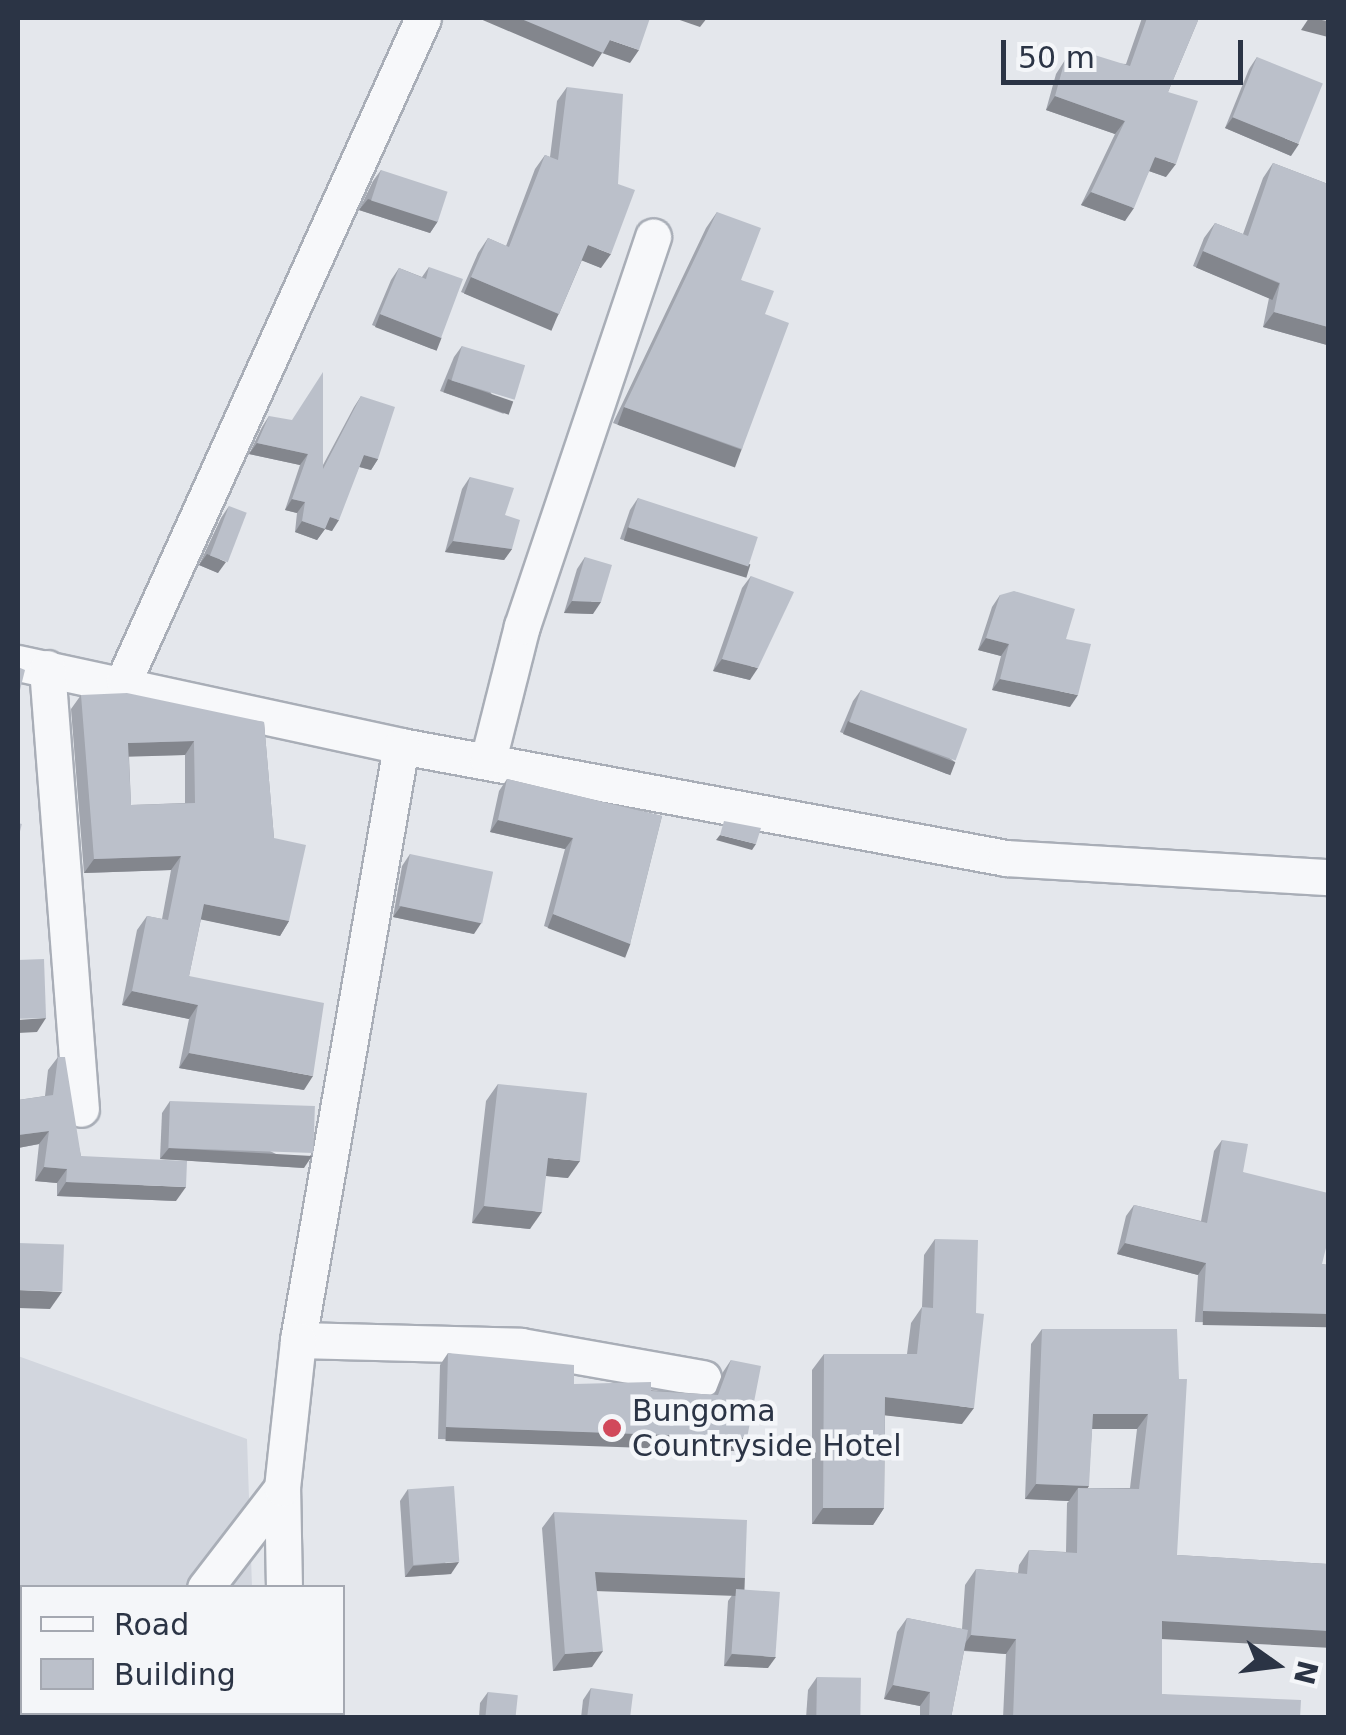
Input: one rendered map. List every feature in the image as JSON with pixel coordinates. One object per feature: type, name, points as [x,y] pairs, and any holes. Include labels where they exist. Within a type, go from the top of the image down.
[{"type":"street","points":[[124,680],[423,18]]},
{"type":"street","points":[[488,760],[522,626],[652,236]]},
{"type":"street","points":[[81,1109],[32,666],[124,680],[400,746],[1006,858],[1328,877]]},
{"type":"street","points":[[284,1585],[282,1488],[298,1340],[400,746]]},
{"type":"street","points":[[298,1340],[521,1346],[703,1378]]},
{"type":"street","points":[[207,1585],[282,1488]]},
{"type":"shaded area","points":[[18,1356],[247,1439],[252,1585],[20,1585],[20,1715],[256,1717],[18,1717]]},
{"type":"building","points":[[519,18],[650,18],[639,50],[610,40],[603,53]]},
{"type":"building","points":[[1147,18],[1199,18],[1168,92],[1198,101],[1176,164],[1155,157],[1134,208],[1091,192],[1125,121],[1055,96],[1065,60],[1088,53],[1130,66]]},
{"type":"building","points":[[1257,57],[1323,84],[1298,144],[1233,117]]},
{"type":"building","points":[[567,87],[623,94],[618,184],[635,190],[611,254],[588,245],[559,314],[471,277],[488,238],[509,247],[545,155],[558,160]]},
{"type":"building","points":[[1273,163],[1328,184],[1328,327],[1274,312],[1280,283],[1203,251],[1215,223],[1248,236]]},
{"type":"building","points":[[381,170],[448,192],[438,222],[371,200]]},
{"type":"building","points":[[717,212],[761,228],[741,280],[774,291],[765,314],[789,323],[742,449],[624,407]]},
{"type":"building","points":[[429,267],[463,279],[441,338],[380,314],[399,268],[426,279]]},
{"type":"building","points":[[462,346],[525,365],[515,400],[451,380]]},
{"type":"building","points":[[323,372],[323,469],[361,396],[395,407],[378,459],[364,455],[339,520],[330,517],[325,529],[302,521],[305,502],[292,499],[308,454],[257,443],[269,416],[292,420]]},
{"type":"building","points":[[470,477],[514,488],[505,515],[520,520],[512,549],[453,541]]},
{"type":"building","points":[[638,498],[758,537],[748,566],[628,527]]},
{"type":"building","points":[[229,506],[247,513],[228,562],[210,555]]},
{"type":"building","points":[[585,557],[612,565],[601,602],[572,601]]},
{"type":"building","points":[[751,576],[794,592],[758,668],[722,659]]},
{"type":"building","points":[[1014,591],[1075,609],[1066,639],[1091,644],[1078,695],[1000,679],[1009,644],[986,638],[1000,595]]},
{"type":"building","points":[[18,667],[25,670],[18,698]]},
{"type":"building","points":[[861,690],[967,729],[956,761],[849,722]]},
{"type":"building","points":[[127,693],[264,722],[274,838],[306,845],[289,921],[204,904],[189,976],[324,1003],[313,1076],[189,1053],[198,1005],[132,991],[147,916],[168,920],[181,856],[94,859],[81,695]],"holes":[[[194,741],[195,803],[131,805],[128,743]]]},
{"type":"building","points":[[507,779],[662,816],[630,944],[553,914],[573,838],[498,820]]},
{"type":"building","points":[[724,821],[761,828],[756,844],[720,835]]},
{"type":"building","points":[[410,854],[493,872],[482,924],[399,906]]},
{"type":"building","points":[[44,959],[46,1018],[20,1019],[18,960]]},
{"type":"building","points":[[58,1057],[65,1057],[81,1156],[187,1161],[186,1187],[66,1182],[67,1169],[44,1167],[49,1131],[18,1135],[18,1100],[53,1095]]},
{"type":"building","points":[[498,1084],[587,1093],[580,1161],[548,1158],[542,1212],[484,1206]]},
{"type":"building","points":[[170,1101],[315,1106],[313,1153],[168,1148]]},
{"type":"building","points":[[1222,1140],[1248,1144],[1243,1172],[1328,1193],[1328,1240],[1322,1264],[1328,1265],[1328,1314],[1203,1311],[1206,1263],[1125,1243],[1134,1205],[1207,1223]]},
{"type":"building","points":[[935,1239],[978,1240],[976,1313],[984,1314],[974,1408],[885,1397],[884,1508],[823,1508],[824,1354],[917,1354],[922,1307],[933,1308]]},
{"type":"building","points":[[18,1243],[64,1245],[62,1292],[18,1290]]},
{"type":"building","points":[[1042,1329],[1177,1329],[1179,1379],[1187,1379],[1177,1555],[1328,1564],[1328,1631],[1162,1621],[1162,1694],[1301,1700],[1300,1718],[1013,1718],[1016,1639],[971,1635],[976,1569],[1027,1574],[1029,1550],[1077,1553],[1078,1488],[1139,1489],[1148,1414],[1093,1414],[1089,1486],[1036,1484]]},
{"type":"building","points":[[448,1353],[574,1365],[574,1384],[651,1382],[651,1391],[718,1395],[731,1360],[761,1366],[747,1438],[446,1427]]},
{"type":"building","points":[[454,1486],[459,1562],[413,1565],[408,1489]]},
{"type":"building","points":[[554,1512],[747,1520],[745,1578],[595,1572],[603,1651],[565,1654]]},
{"type":"building","points":[[736,1589],[780,1592],[775,1657],[731,1654]]},
{"type":"building","points":[[907,1618],[968,1630],[951,1718],[929,1718],[930,1692],[893,1685]]},
{"type":"building","points":[[18,1660],[20,1660],[20,1703]]},
{"type":"building","points":[[817,1677],[861,1678],[860,1718],[816,1718]]},
{"type":"building","points":[[591,1688],[633,1694],[630,1718],[587,1718]]},
{"type":"building","points":[[488,1692],[518,1695],[515,1718],[485,1718]]},
{"type":"place","name":"Bungoma Countryside Hotel","points":[[612,1428]]}]
